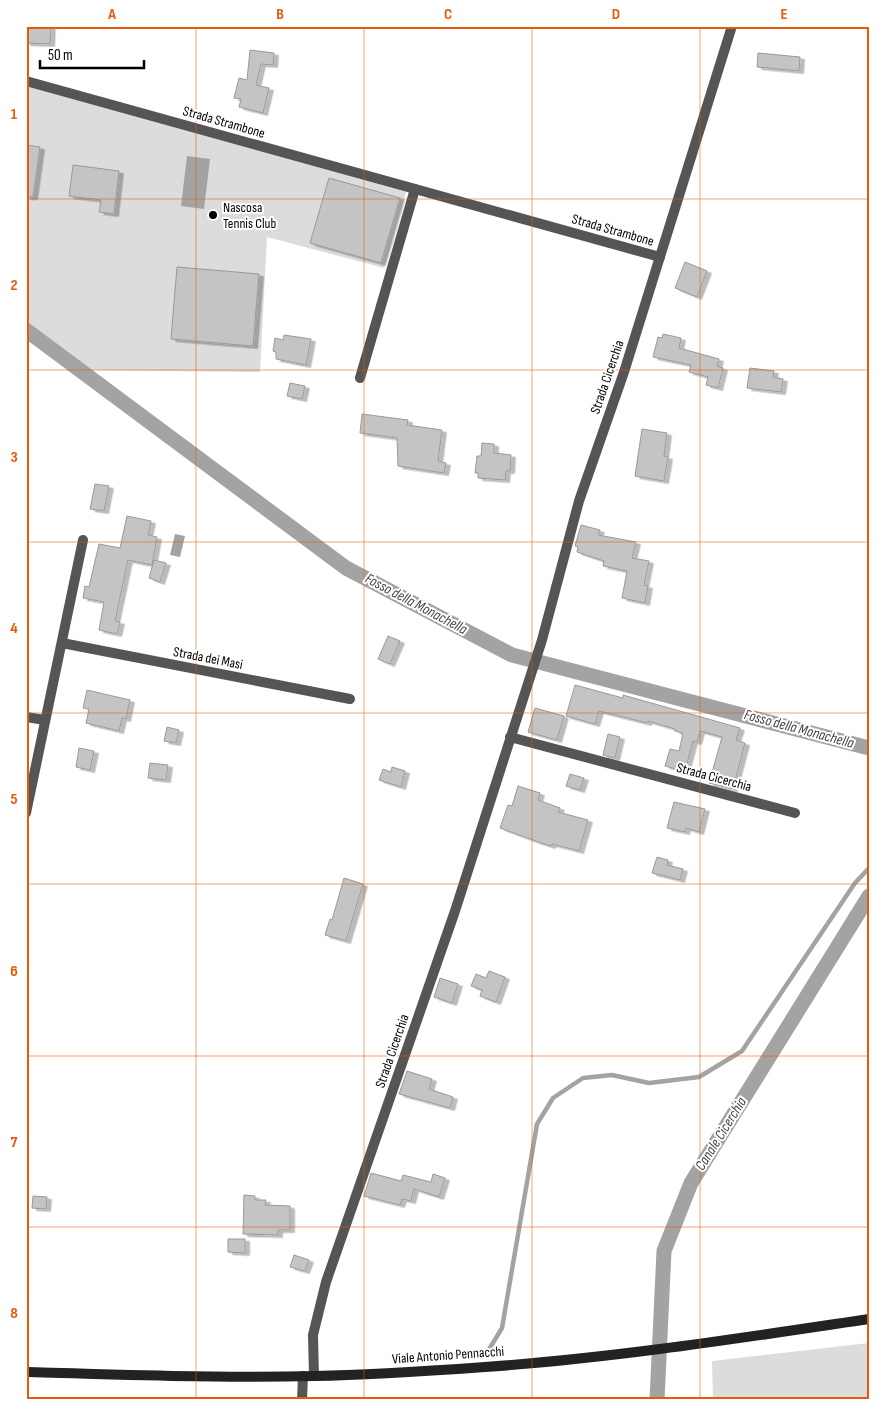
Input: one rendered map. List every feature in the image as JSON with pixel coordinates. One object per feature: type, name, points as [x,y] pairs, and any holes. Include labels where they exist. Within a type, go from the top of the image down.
[{"type":"main road","name":"Viale Antonio Pennacchi","points":[[26,1372],[159,1376],[314,1376],[485,1367],[630,1354],[869,1319]]},
{"type":"street","name":"Strada Cicerchia","points":[[314,1376],[314,1335],[326,1282],[455,911],[542,640],[565,546],[579,501],[624,372],[732,26]]},
{"type":"street","name":"Strada Strambone","points":[[26,81],[660,257]]},
{"type":"street","points":[[360,378],[415,189]]},
{"type":"street","points":[[26,813],[83,540]]},
{"type":"street","name":"Strada dei Masi","points":[[62,643],[350,699]]},
{"type":"street","points":[[26,717],[46,720]]},
{"type":"street","name":"Strada Cicerchia","points":[[510,737],[795,813]]},
{"type":"street","points":[[302,1376],[302,1400]]},
{"type":"shaded area","name":"Nascosa Tennis Club","points":[[29,86],[406,192],[384,268],[267,237],[260,372],[84,370],[26,327],[26,108]]},
{"type":"shaded area","points":[[187,156],[210,159],[204,209],[181,206]]},
{"type":"shaded area","points":[[175,534],[185,536],[180,557],[170,555]]},
{"type":"shaded area","points":[[869,1343],[869,1400],[713,1400],[712,1361]]},
{"type":"building","points":[[26,26],[51,26],[50,44],[26,43]]},
{"type":"building","points":[[250,50],[274,53],[273,65],[261,64],[256,85],[269,88],[263,113],[239,107],[241,99],[234,98],[239,78],[247,80]]},
{"type":"building","points":[[758,53],[800,57],[799,71],[757,67]]},
{"type":"building","points":[[26,145],[40,147],[33,197],[26,197]]},
{"type":"building","points":[[73,165],[119,171],[114,214],[99,212],[101,200],[69,196]]},
{"type":"building","points":[[329,178],[400,198],[381,263],[310,243]]},
{"type":"building","points":[[685,262],[707,271],[697,297],[675,288]]},
{"type":"building","points":[[177,267],[259,274],[253,346],[171,339]]},
{"type":"building","points":[[663,334],[681,338],[679,348],[719,359],[717,366],[723,368],[718,388],[706,385],[708,377],[689,372],[691,365],[653,357],[658,337],[662,338]]},
{"type":"building","points":[[284,335],[311,339],[306,365],[276,359],[276,352],[273,351],[275,338],[283,340]]},
{"type":"building","points":[[750,368],[774,371],[773,377],[783,379],[781,392],[747,388]]},
{"type":"building","points":[[290,383],[305,386],[302,399],[287,396]]},
{"type":"building","points":[[362,414],[408,420],[407,425],[442,430],[438,461],[446,463],[444,473],[398,466],[397,438],[360,433]]},
{"type":"building","points":[[642,429],[667,433],[664,456],[668,457],[664,481],[635,476]]},
{"type":"building","points":[[482,443],[494,444],[494,453],[511,455],[510,471],[506,471],[505,480],[478,478],[478,473],[475,473],[477,456],[481,456]]},
{"type":"building","points":[[95,484],[109,486],[104,511],[90,509]]},
{"type":"building","points":[[127,516],[151,521],[148,535],[157,537],[152,565],[128,560],[115,621],[120,622],[117,634],[99,630],[104,602],[83,598],[85,586],[89,587],[99,544],[120,548]]},
{"type":"building","points":[[581,525],[600,530],[598,535],[636,542],[632,558],[649,561],[644,585],[648,586],[645,603],[622,598],[627,571],[603,566],[604,561],[577,552],[578,547],[575,546]]},
{"type":"building","points":[[154,560],[166,563],[160,582],[149,578]]},
{"type":"building","points":[[388,636],[400,641],[390,664],[378,659]]},
{"type":"building","points":[[575,685],[623,698],[623,695],[740,728],[736,740],[745,743],[733,789],[709,783],[722,737],[700,731],[697,742],[693,741],[686,767],[677,765],[676,769],[665,766],[670,749],[679,751],[683,733],[648,721],[647,723],[599,711],[595,724],[566,716]]},
{"type":"building","points":[[87,690],[130,700],[126,719],[122,718],[119,731],[86,723],[89,709],[83,708]]},
{"type":"building","points":[[535,708],[564,716],[557,740],[528,732]]},
{"type":"building","points":[[167,727],[179,730],[176,743],[164,741]]},
{"type":"building","points":[[608,734],[620,737],[615,758],[603,755]]},
{"type":"building","points":[[79,748],[94,751],[90,770],[76,767]]},
{"type":"building","points":[[150,763],[168,765],[166,780],[148,778]]},
{"type":"building","points":[[392,767],[405,771],[401,787],[379,780],[383,769],[391,772]]},
{"type":"building","points":[[570,774],[584,778],[580,790],[566,786]]},
{"type":"building","points":[[518,786],[540,793],[538,800],[560,808],[558,812],[588,820],[579,851],[552,844],[551,846],[500,828],[508,805],[512,806]]},
{"type":"building","points":[[674,802],[705,809],[699,832],[686,828],[685,832],[667,828]]},
{"type":"building","points":[[657,857],[668,860],[667,865],[683,869],[680,880],[652,873]]},
{"type":"building","points":[[344,878],[363,884],[346,941],[325,935],[330,919],[332,920]]},
{"type":"building","points":[[489,971],[505,977],[496,1002],[480,996],[482,990],[471,986],[476,974],[486,978]]},
{"type":"building","points":[[440,978],[458,984],[452,1003],[434,997]]},
{"type":"building","points":[[407,1071],[432,1079],[429,1089],[453,1097],[450,1108],[399,1094]]},
{"type":"building","points":[[371,1173],[401,1181],[403,1175],[431,1182],[433,1174],[445,1178],[439,1197],[414,1189],[411,1201],[402,1199],[400,1205],[364,1196]]},
{"type":"building","points":[[244,1195],[255,1196],[255,1200],[266,1200],[265,1205],[290,1206],[290,1230],[278,1230],[278,1235],[243,1234]]},
{"type":"building","points":[[33,1196],[47,1197],[46,1209],[32,1208]]},
{"type":"building","points":[[228,1239],[245,1239],[245,1253],[228,1252]]},
{"type":"building","points":[[294,1255],[309,1260],[305,1271],[290,1267]]},
{"type":"waterway","name":"Fosso della Monachella","points":[[26,330],[346,568],[512,655],[869,748]]},
{"type":"waterway","points":[[488,1351],[502,1328],[537,1124],[553,1098],[583,1078],[612,1075],[649,1083],[699,1077],[742,1051],[855,883],[869,868]]},
{"type":"waterway","name":"Canale Cicerchia","points":[[657,1400],[664,1251],[691,1183],[869,896]]},
{"type":"place","name":"Nascosa Tennis Club","points":[[213,215]]}]
